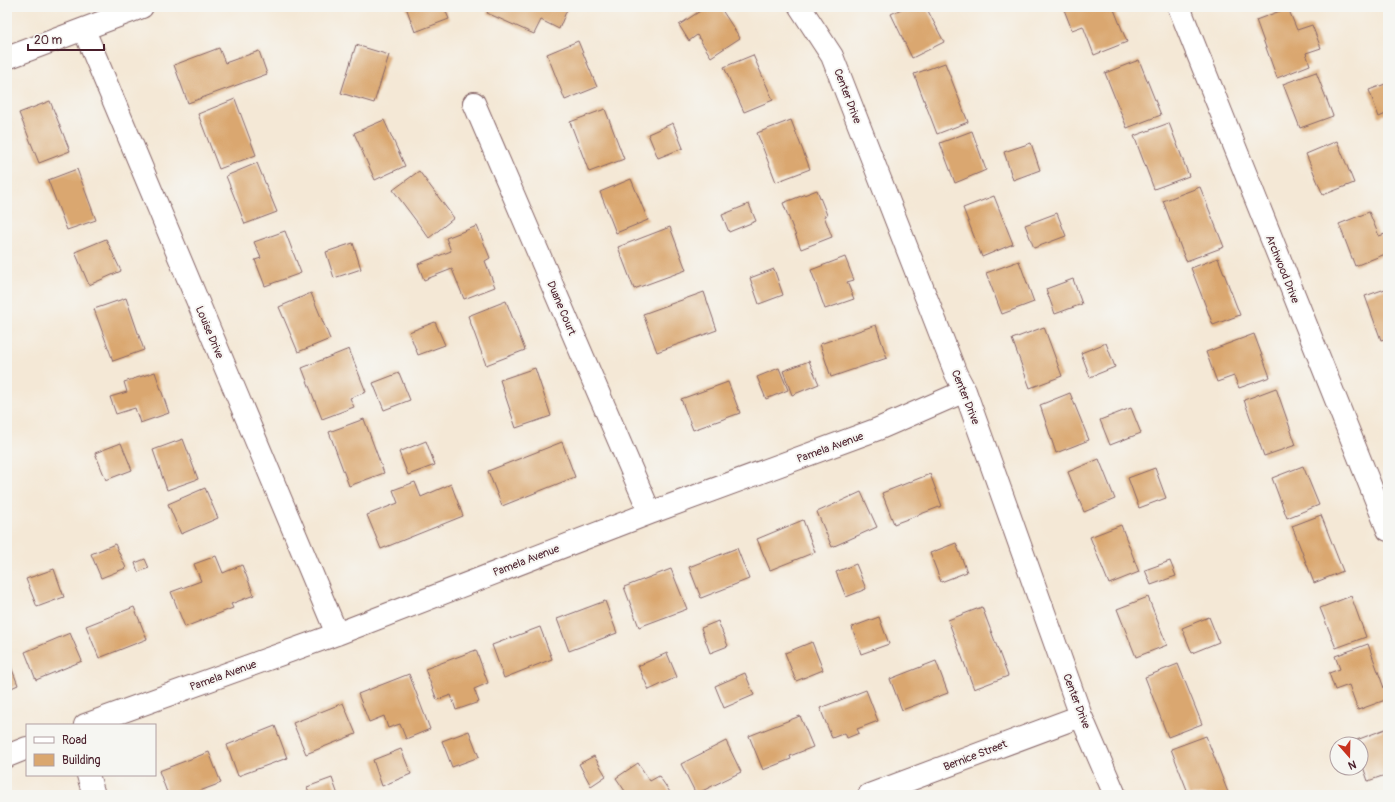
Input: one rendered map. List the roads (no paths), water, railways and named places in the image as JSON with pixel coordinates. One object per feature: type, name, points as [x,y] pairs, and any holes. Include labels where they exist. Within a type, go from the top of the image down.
[{"type":"street","points":[[7,58],[142,7]]},
{"type":"street","name":"Center Drive","points":[[800,7],[832,56],[956,374],[965,391],[1081,716],[1115,795]]},
{"type":"street","name":"Archwood Drive","points":[[1179,7],[1388,530]]},
{"type":"street","name":"Louise Drive","points":[[84,30],[337,634]]},
{"type":"street","name":"Duane Court","points":[[474,103],[650,513]]},
{"type":"street","name":"Pamela Avenue","points":[[89,724],[337,634],[650,513],[878,429],[965,391]]},
{"type":"street","name":"Bernice Street","points":[[869,795],[1081,716]]},
{"type":"street","points":[[7,756],[26,748]]},
{"type":"street","points":[[88,776],[94,795]]}]
